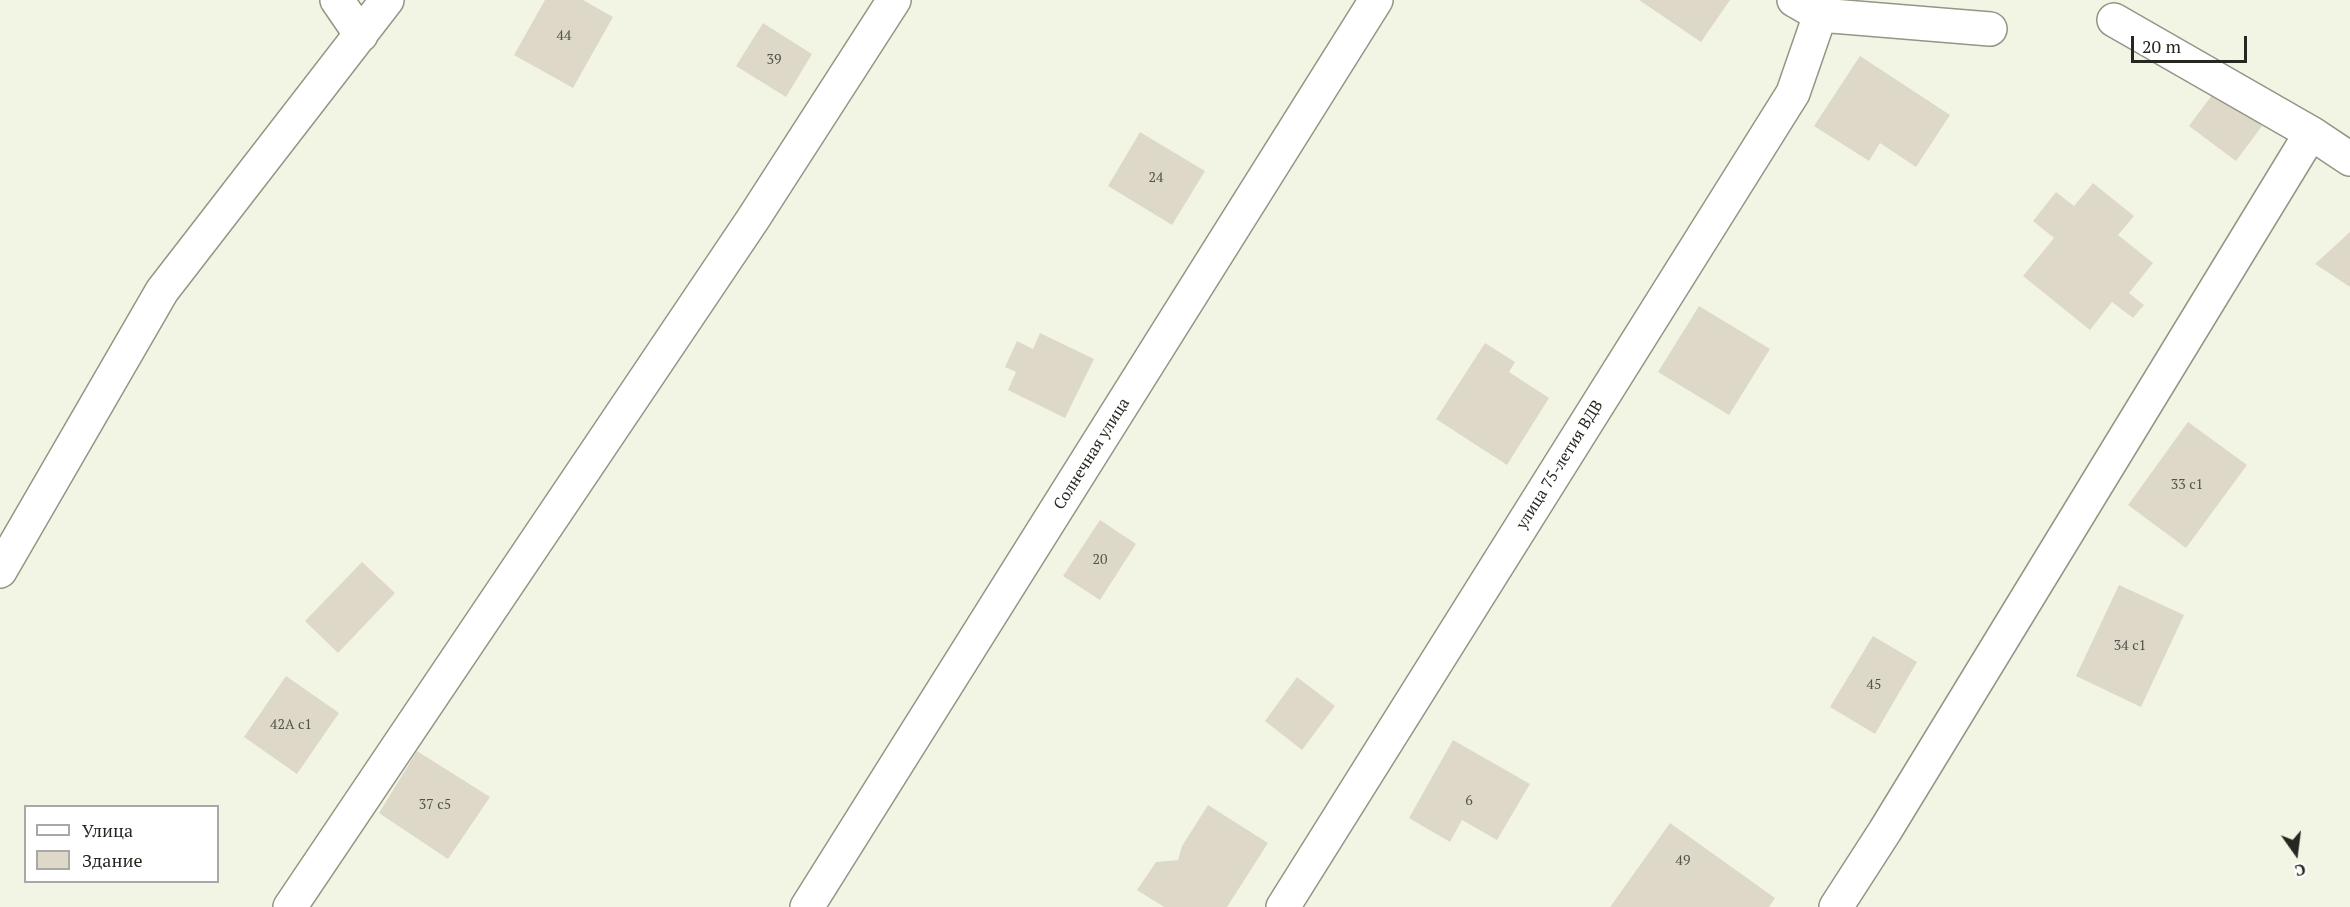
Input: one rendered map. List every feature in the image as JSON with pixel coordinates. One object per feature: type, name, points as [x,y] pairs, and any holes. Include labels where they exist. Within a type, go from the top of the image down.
[{"type":"street","points":[[337,0],[362,35]]},
{"type":"street","points":[[0,571],[162,291],[387,0]]},
{"type":"street","points":[[290,907],[753,219],[894,0]]},
{"type":"street","name":"Солнечная улица","points":[[807,907],[1376,0]]},
{"type":"street","points":[[1807,8],[1990,29]]},
{"type":"street","name":"улица 75-летия ВДВ","points":[[1283,907],[1793,93],[1807,8]]},
{"type":"street","points":[[2114,20],[2311,133],[2350,159]]},
{"type":"street","points":[[1836,907],[1886,831],[2311,133]]},
{"type":"building","points":[[545,0],[583,0],[613,17],[573,88],[514,55]]},
{"type":"building","points":[[1639,0],[1730,0],[1701,42]]},
{"type":"building","points":[[763,23],[812,54],[786,97],[736,66]]},
{"type":"building","points":[[1860,56],[1950,115],[1916,167],[1880,143],[1869,161],[1814,126]]},
{"type":"building","points":[[2215,91],[2262,126],[2236,161],[2189,126]]},
{"type":"building","points":[[1140,132],[1205,171],[1172,225],[1108,186]]},
{"type":"building","points":[[2093,183],[2134,216],[2118,235],[2153,263],[2129,293],[2144,305],[2133,318],[2112,302],[2090,330],[2023,276],[2054,238],[2033,221],[2056,192],[2074,206]]},
{"type":"building","points":[[2350,232],[2350,287],[2315,264]]},
{"type":"building","points":[[1699,306],[1770,349],[1729,415],[1658,372]]},
{"type":"building","points":[[1040,333],[1094,359],[1065,418],[1008,390],[1016,372],[1005,367],[1017,341],[1033,349]]},
{"type":"building","points":[[1485,343],[1515,362],[1509,372],[1549,398],[1507,465],[1436,419]]},
{"type":"building","points":[[2188,422],[2247,465],[2186,548],[2128,505]]},
{"type":"building","points":[[1100,520],[1136,544],[1100,600],[1063,576]]},
{"type":"building","points":[[362,562],[395,593],[338,653],[305,621]]},
{"type":"building","points":[[2119,585],[2184,615],[2141,707],[2076,676]]},
{"type":"building","points":[[1873,636],[1917,662],[1875,734],[1830,707]]},
{"type":"building","points":[[286,676],[339,713],[297,774],[244,737]]},
{"type":"building","points":[[1297,677],[1335,706],[1302,750],[1265,721]]},
{"type":"building","points":[[1453,740],[1530,784],[1497,840],[1462,820],[1450,842],[1409,818]]},
{"type":"building","points":[[417,751],[490,797],[448,859],[379,813]]},
{"type":"building","points":[[1208,805],[1268,843],[1227,907],[1164,907],[1137,890],[1156,862],[1178,860],[1182,846]]},
{"type":"building","points":[[1670,823],[1775,898],[1769,907],[1610,907]]}]
